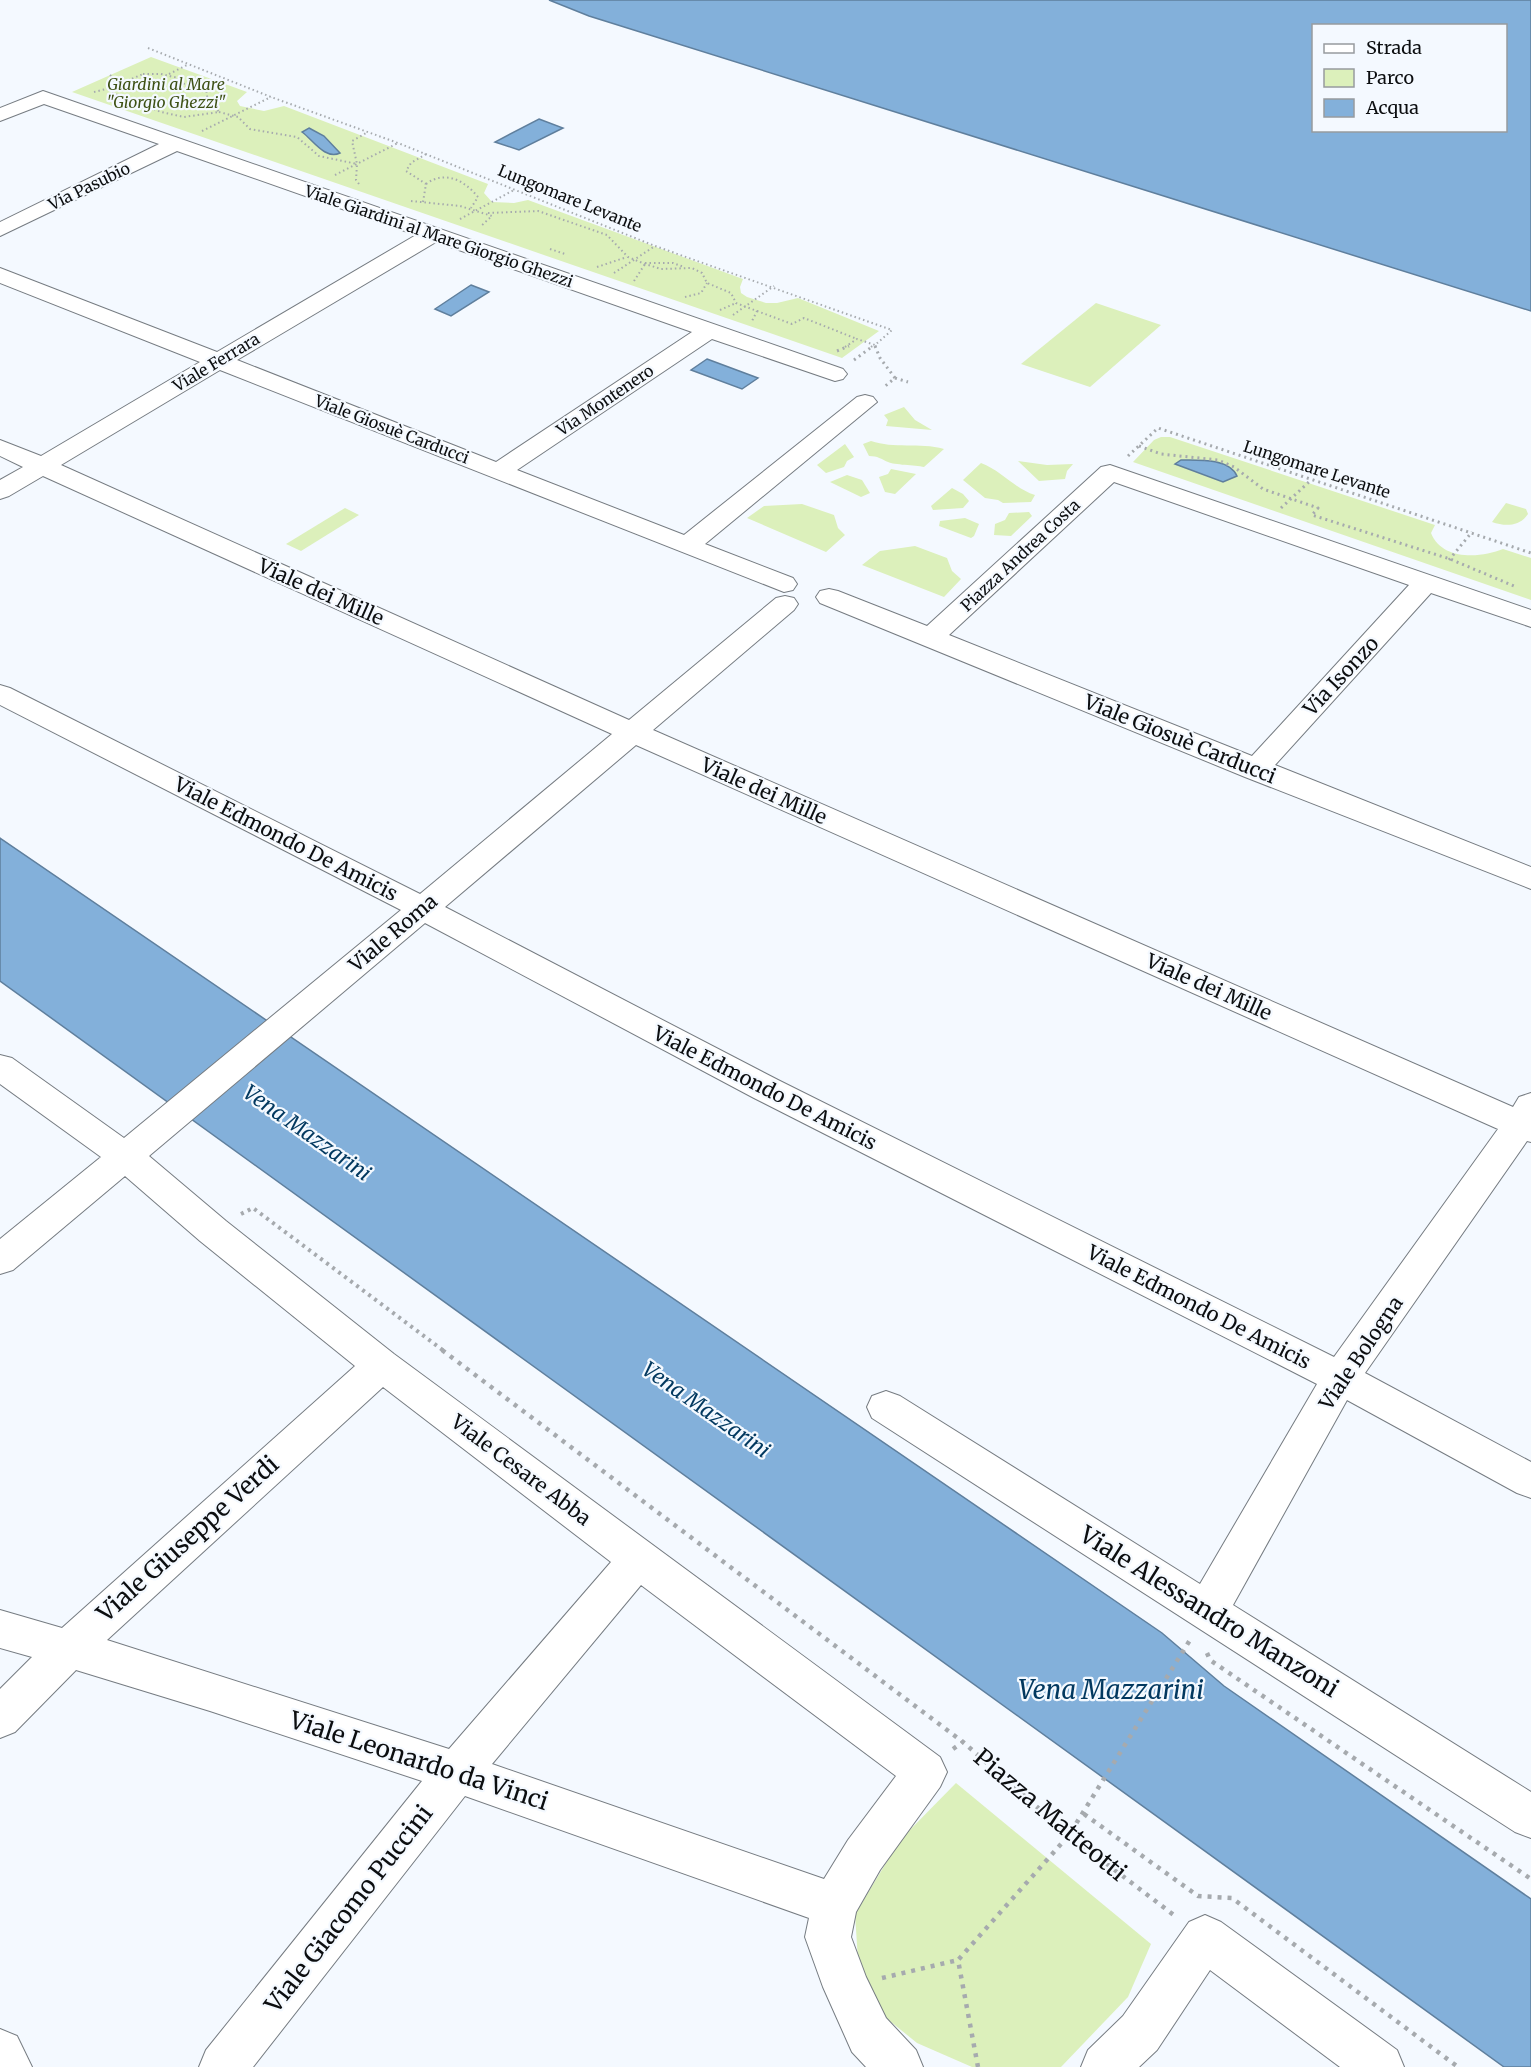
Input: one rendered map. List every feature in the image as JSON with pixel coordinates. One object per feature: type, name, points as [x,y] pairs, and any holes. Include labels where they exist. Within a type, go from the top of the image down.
[{"type":"street","name":"Viale Giardini al Mare Giorgio Ghezzi","points":[[0,116],[43,96],[835,374]]},
{"type":"street","name":"Via Pasubio","points":[[0,230],[177,143]]},
{"type":"street","name":"Viale Ferrara","points":[[0,491],[433,234]]},
{"type":"street","name":"Viale Giosuè Carducci","points":[[0,275],[688,545],[931,637],[1255,770],[1531,879]]},
{"type":"street","name":"Via Montenero","points":[[500,471],[710,330]]},
{"type":"street","points":[[688,545],[865,402]]},
{"type":"street","name":"Viale dei Mille","points":[[0,447],[632,732],[1528,1120]]},
{"type":"street","points":[[1110,472],[1531,618]]},
{"type":"street","name":"Piazza Andrea Costa","points":[[931,637],[1110,472]]},
{"type":"street","name":"Via Isonzo","points":[[1255,770],[1427,582]]},
{"type":"street","name":"Viale Roma","points":[[0,1260],[804,589]]},
{"type":"street","name":"Viale Edmondo De Amicis","points":[[0,694],[422,908],[766,1089],[1340,1378],[1531,1481]]},
{"type":"street","name":"Viale Cesare Abba","points":[[0,1067],[137,1147],[213,1231],[381,1365],[925,1772]]},
{"type":"street","name":"Viale Bologna","points":[[1201,1633],[1340,1378],[1528,1120]]},
{"type":"street","name":"Viale Giuseppe Verdi","points":[[0,1718],[69,1648],[381,1365]]},
{"type":"street","name":"Viale Alessandro Manzoni","points":[[886,1407],[1201,1633],[1531,1817]]},
{"type":"street","name":"Viale Giacomo Puccini","points":[[223,2067],[457,1772],[638,1559]]},
{"type":"street","name":"Viale Leonardo da Vinci","points":[[0,1629],[69,1648],[457,1772],[834,1905]]},
{"type":"street","points":[[899,2067],[869,2035],[846,1987],[828,1937],[834,1905],[864,1856],[925,1772]]},
{"type":"street","points":[[1105,2067],[1140,2033],[1205,1938],[1380,2067]]},
{"type":"street","points":[[0,2053],[8,2067]]},
{"type":"path","name":"Lungomare Levante","points":[[147,48],[271,97],[398,142],[655,246],[774,286],[892,330],[875,345]]},
{"type":"path","points":[[169,74],[188,64]]},
{"type":"path","points":[[226,79],[206,87],[179,83],[178,78],[169,74],[151,73],[119,82],[110,88],[110,92],[161,112],[184,117],[219,112],[238,117],[250,129],[297,137],[319,156],[357,164]]},
{"type":"path","points":[[110,75],[119,82]]},
{"type":"path","points":[[206,87],[207,96],[219,112]]},
{"type":"path","points":[[177,143],[271,97]]},
{"type":"path","points":[[361,185],[356,180],[357,164],[352,141],[368,132]]},
{"type":"path","points":[[308,190],[398,142]]},
{"type":"path","points":[[426,154],[411,163],[406,171],[426,184]]},
{"type":"path","points":[[423,202],[426,184],[431,179],[456,178],[473,190],[478,197],[471,208]]},
{"type":"path","points":[[433,234],[515,189]]},
{"type":"path","points":[[406,201],[477,210]]},
{"type":"path","points":[[488,213],[538,211],[607,235],[614,245],[633,260],[661,269],[685,267]]},
{"type":"path","points":[[591,289],[655,246]]},
{"type":"path","points":[[642,263],[673,263],[685,267],[702,273],[707,283],[729,292],[736,303],[792,324],[804,318],[875,345],[880,358],[895,378],[908,382]]},
{"type":"path","points":[[678,298],[701,293],[707,283]]},
{"type":"path","points":[[710,330],[774,286]]},
{"type":"path","points":[[757,311],[751,322],[761,325]]},
{"type":"path","points":[[828,348],[837,351],[849,346],[857,339]]},
{"type":"path","points":[[865,402],[895,378]]},
{"type":"path","name":"Lungomare Levante","points":[[1110,472],[1158,428],[1531,553]]},
{"type":"path","points":[[1139,446],[1161,454],[1218,460],[1234,467],[1263,489],[1318,508],[1312,515],[1450,559],[1515,586]]},
{"type":"path","points":[[1264,526],[1311,480]]},
{"type":"path","points":[[1427,582],[1472,532]]},
{"type":"path","points":[[213,1231],[253,1208],[963,1742]]},
{"type":"path","points":[[846,1987],[958,1960],[1070,1835],[1201,1633]]},
{"type":"path","points":[[1201,1633],[1209,1660],[1531,1879]]},
{"type":"path","name":"Piazza Matteotti","points":[[925,1772],[963,1742],[1070,1835],[1205,1938]]},
{"type":"path","points":[[958,1960],[978,2067]]},
{"type":"green space","name":"Giardini al Mare \"Giorgio Ghezzi\"","points":[[151,57],[247,92],[237,101],[240,106],[264,111],[284,106],[488,184],[484,193],[492,202],[514,203],[528,200],[743,279],[740,287],[741,293],[747,297],[766,303],[798,298],[879,331],[842,358],[72,92]]},
{"type":"green space","points":[[1096,303],[1161,325],[1090,387],[1021,364]]},
{"type":"green space","points":[[904,407],[915,420],[932,430],[886,426],[888,420],[884,415]]},
{"type":"green space","points":[[1170,437],[1435,525],[1431,533],[1436,542],[1453,553],[1473,555],[1503,549],[1531,558],[1531,600],[1133,462],[1154,440]]},
{"type":"green space","points":[[871,441],[889,445],[944,449],[924,467],[891,463],[869,456],[863,444]]},
{"type":"green space","points":[[845,444],[854,457],[847,461],[844,467],[826,473],[817,465]]},
{"type":"green space","points":[[1018,461],[1047,465],[1073,464],[1067,471],[1065,479],[1039,481]]},
{"type":"green space","points":[[981,463],[1021,489],[1035,495],[1031,502],[1003,503],[985,498],[963,480]]},
{"type":"green space","points":[[891,469],[916,474],[895,494],[885,492],[879,477],[888,474]]},
{"type":"green space","points":[[847,475],[862,480],[870,493],[861,497],[830,482]]},
{"type":"green space","points":[[952,488],[963,494],[969,501],[963,508],[933,510],[931,506]]},
{"type":"green space","points":[[1506,503],[1526,509],[1528,514],[1517,523],[1502,525],[1492,522]]},
{"type":"green space","points":[[802,504],[834,515],[838,528],[845,535],[826,552],[747,518],[764,506]]},
{"type":"green space","points":[[345,508],[359,515],[301,551],[286,544]]},
{"type":"green space","points":[[1029,512],[1032,516],[1011,536],[994,535],[995,524],[1005,520],[1009,513]]},
{"type":"green space","points":[[965,518],[979,524],[971,538],[939,526],[940,521]]},
{"type":"green space","points":[[915,546],[947,558],[952,571],[961,579],[944,597],[862,565],[880,551]]},
{"type":"green space","points":[[956,1783],[1151,1944],[1128,1997],[1061,2067],[972,2067],[917,2043],[880,2013],[858,1960],[855,1914],[900,1840]]},
{"type":"water","points":[[549,0],[1531,0],[1531,311],[589,16]]},
{"type":"water","points":[[539,119],[563,128],[519,150],[495,142]]},
{"type":"water","points":[[309,128],[324,136],[340,153],[329,154],[319,148],[302,132]]},
{"type":"water","points":[[471,285],[489,292],[451,316],[435,309]]},
{"type":"water","points":[[707,359],[758,378],[742,389],[691,370]]},
{"type":"water","points":[[1181,460],[1220,463],[1233,470],[1237,476],[1223,482],[1175,464]]},
{"type":"water","name":"Vena Mazzarini","points":[[0,838],[1162,1633],[1224,1686],[1531,1899],[1531,2067],[1504,2067],[0,981]]}]
